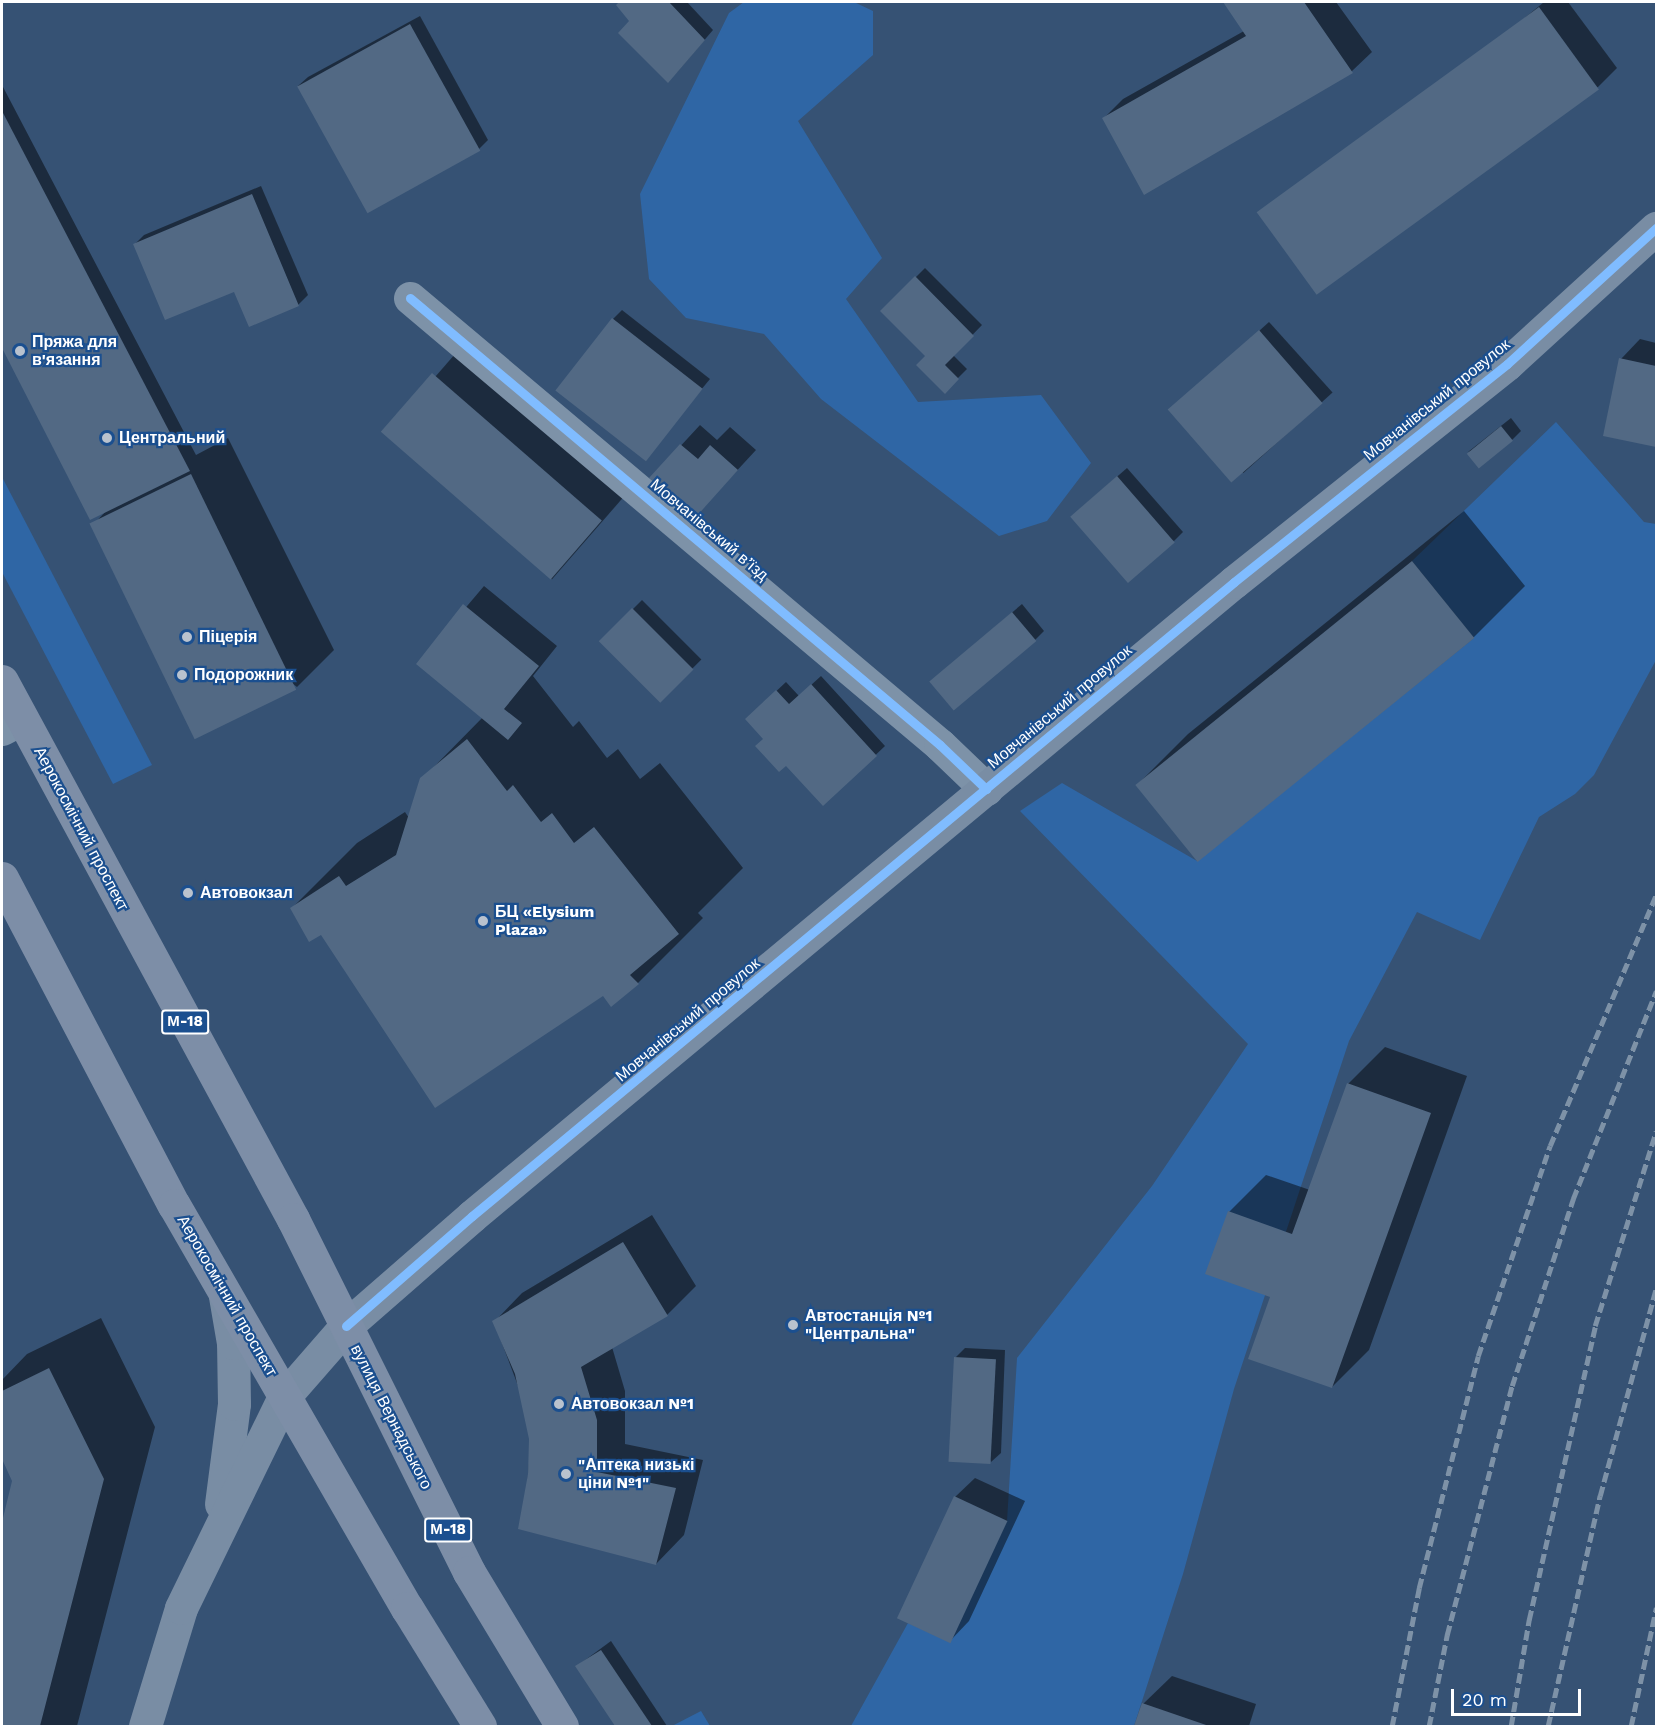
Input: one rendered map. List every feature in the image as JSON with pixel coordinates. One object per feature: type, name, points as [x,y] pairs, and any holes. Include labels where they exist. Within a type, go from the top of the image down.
[{"type":"main road","name":"Аерокосмічний проспект","points":[[2,681],[11,724],[293,1219],[346,1326]]},
{"type":"main road","name":"Аерокосмічний проспект","points":[[2,878],[224,1292],[284,1397]]},
{"type":"main road","name":"вулиця Вернадського","points":[[346,1326],[469,1572],[562,1726]]},
{"type":"main road","points":[[284,1397],[480,1726]]},
{"type":"street","name":"Мовчанівський провулок","points":[[284,1397],[346,1326],[472,1216],[986,789],[1507,364],[1656,228]]},
{"type":"street","name":"Мовчанівський в’їзд","points":[[410,298],[940,745],[986,789]]},
{"type":"street","points":[[216,1535],[234,1404],[233,1343],[224,1292]]},
{"type":"street","name":"Аерокосмічний проспект","points":[[145,1726],[181,1608],[284,1397]]},
{"type":"shaded area","points":[[744,2],[854,2],[873,11],[873,55],[798,121],[882,258],[846,299],[918,402],[1041,395],[1091,463],[1047,521],[999,536],[821,399],[764,334],[686,318],[649,279],[640,194],[729,13]]},
{"type":"shaded area","points":[[1556,422],[1644,522],[1656,524],[1656,660],[1594,775],[1575,794],[1539,817],[1480,940],[1417,912],[1349,1041],[1234,1389],[1183,1574],[1134,1726],[851,1726],[908,1623],[950,1642],[1007,1521],[1017,1358],[1152,1186],[1248,1044],[1020,811],[1062,783],[1197,861],[1474,638],[1412,561]]},
{"type":"shaded area","points":[[2,477],[152,765],[113,784],[2,572]]},
{"type":"shaded area","points":[[701,1711],[710,1726],[672,1726]]},
{"type":"building","points":[[619,2],[669,2],[705,40],[668,83],[618,33],[629,21],[616,5]]},
{"type":"building","points":[[1223,2],[1304,2],[1353,73],[1144,195],[1102,118],[1246,36]]},
{"type":"building","points":[[1539,7],[1599,90],[1317,295],[1257,212]]},
{"type":"building","points":[[410,24],[480,151],[367,213],[297,87]]},
{"type":"building","points":[[2,111],[190,471],[90,520],[2,348]]},
{"type":"building","points":[[252,194],[299,306],[249,327],[234,292],[165,320],[133,244]]},
{"type":"building","points":[[915,276],[974,336],[945,365],[959,379],[945,394],[916,365],[925,356],[880,311]]},
{"type":"building","points":[[612,318],[703,389],[646,461],[555,390]]},
{"type":"building","points":[[1259,330],[1323,403],[1231,483],[1168,409]]},
{"type":"building","points":[[1619,358],[1656,366],[1656,447],[1603,436]]},
{"type":"building","points":[[432,373],[602,521],[551,579],[381,432]]},
{"type":"building","points":[[1501,426],[1513,441],[1479,468],[1467,454]]},
{"type":"building","points":[[680,444],[698,459],[710,445],[738,470],[695,518],[649,478]]},
{"type":"building","points":[[191,474],[296,690],[195,739],[89,524]]},
{"type":"building","points":[[1117,476],[1175,542],[1128,583],[1070,517]]},
{"type":"building","points":[[1412,561],[1474,638],[1198,862],[1135,785]]},
{"type":"building","points":[[463,604],[539,666],[504,709],[522,723],[508,740],[416,664]]},
{"type":"building","points":[[632,608],[694,670],[660,703],[599,641]]},
{"type":"building","points":[[1012,612],[1036,641],[954,711],[929,681]]},
{"type":"building","points":[[811,684],[877,756],[823,806],[786,766],[779,772],[755,746],[763,739],[745,719],[776,690],[789,704]]},
{"type":"building","name":"БЦ «Elysium Plaza»","points":[[467,739],[507,791],[513,785],[541,822],[552,813],[574,843],[594,827],[679,934],[630,975],[639,984],[611,1007],[603,996],[435,1108],[321,935],[309,942],[290,908],[339,876],[346,886],[396,855],[420,778]]},
{"type":"building","points":[[1347,1083],[1431,1113],[1332,1388],[1248,1359],[1270,1297],[1205,1274],[1228,1211],[1292,1234]]},
{"type":"building","name":"Автовокзал №1","points":[[623,1242],[668,1316],[581,1367],[597,1420],[597,1472],[676,1488],[656,1565],[518,1529],[528,1474],[529,1439],[515,1374],[492,1321]]},
{"type":"building","points":[[954,1357],[996,1359],[990,1464],[949,1462]]},
{"type":"building","points":[[49,1368],[104,1479],[40,1726],[2,1726],[2,1522],[12,1481],[2,1459],[2,1391]]},
{"type":"building","points":[[954,1496],[1007,1521],[950,1643],[897,1618]]},
{"type":"building","points":[[601,1650],[652,1726],[615,1726],[575,1666]]},
{"type":"building","points":[[1142,1703],[1209,1726],[1134,1726]]},
{"type":"railway","points":[[1392,1726],[1419,1588],[1478,1356],[1550,1146],[1656,895]]},
{"type":"railway","points":[[1429,1726],[1447,1635],[1512,1386],[1573,1199],[1656,991]]},
{"type":"railway","points":[[1511,1726],[1529,1620],[1595,1326],[1656,1131]]},
{"type":"railway","points":[[1548,1726],[1600,1496],[1656,1289]]},
{"type":"railway","points":[[1631,1726],[1656,1608]]},
{"type":"cycle path","points":[[346,1326],[472,1216],[1234,582],[1507,364],[1656,228]]},
{"type":"cycle path","points":[[410,298],[940,745],[986,789]]},
{"type":"place","name":"Пряжа для в'язання","points":[[20,351]]},
{"type":"place","name":"Центральний","points":[[107,438]]},
{"type":"place","name":"Піцерія","points":[[187,637]]},
{"type":"place","name":"Подорожник","points":[[182,675]]},
{"type":"place","name":"Автовокзал","points":[[188,893]]},
{"type":"place","name":"БЦ «Elysium Plaza»","points":[[483,921]]},
{"type":"place","name":"Автостанція №1 \"Центральна\"","points":[[793,1325]]},
{"type":"place","name":"Автовокзал №1","points":[[559,1404]]},
{"type":"place","name":"\"Аптека низькі ціни №1\"","points":[[566,1474]]}]
